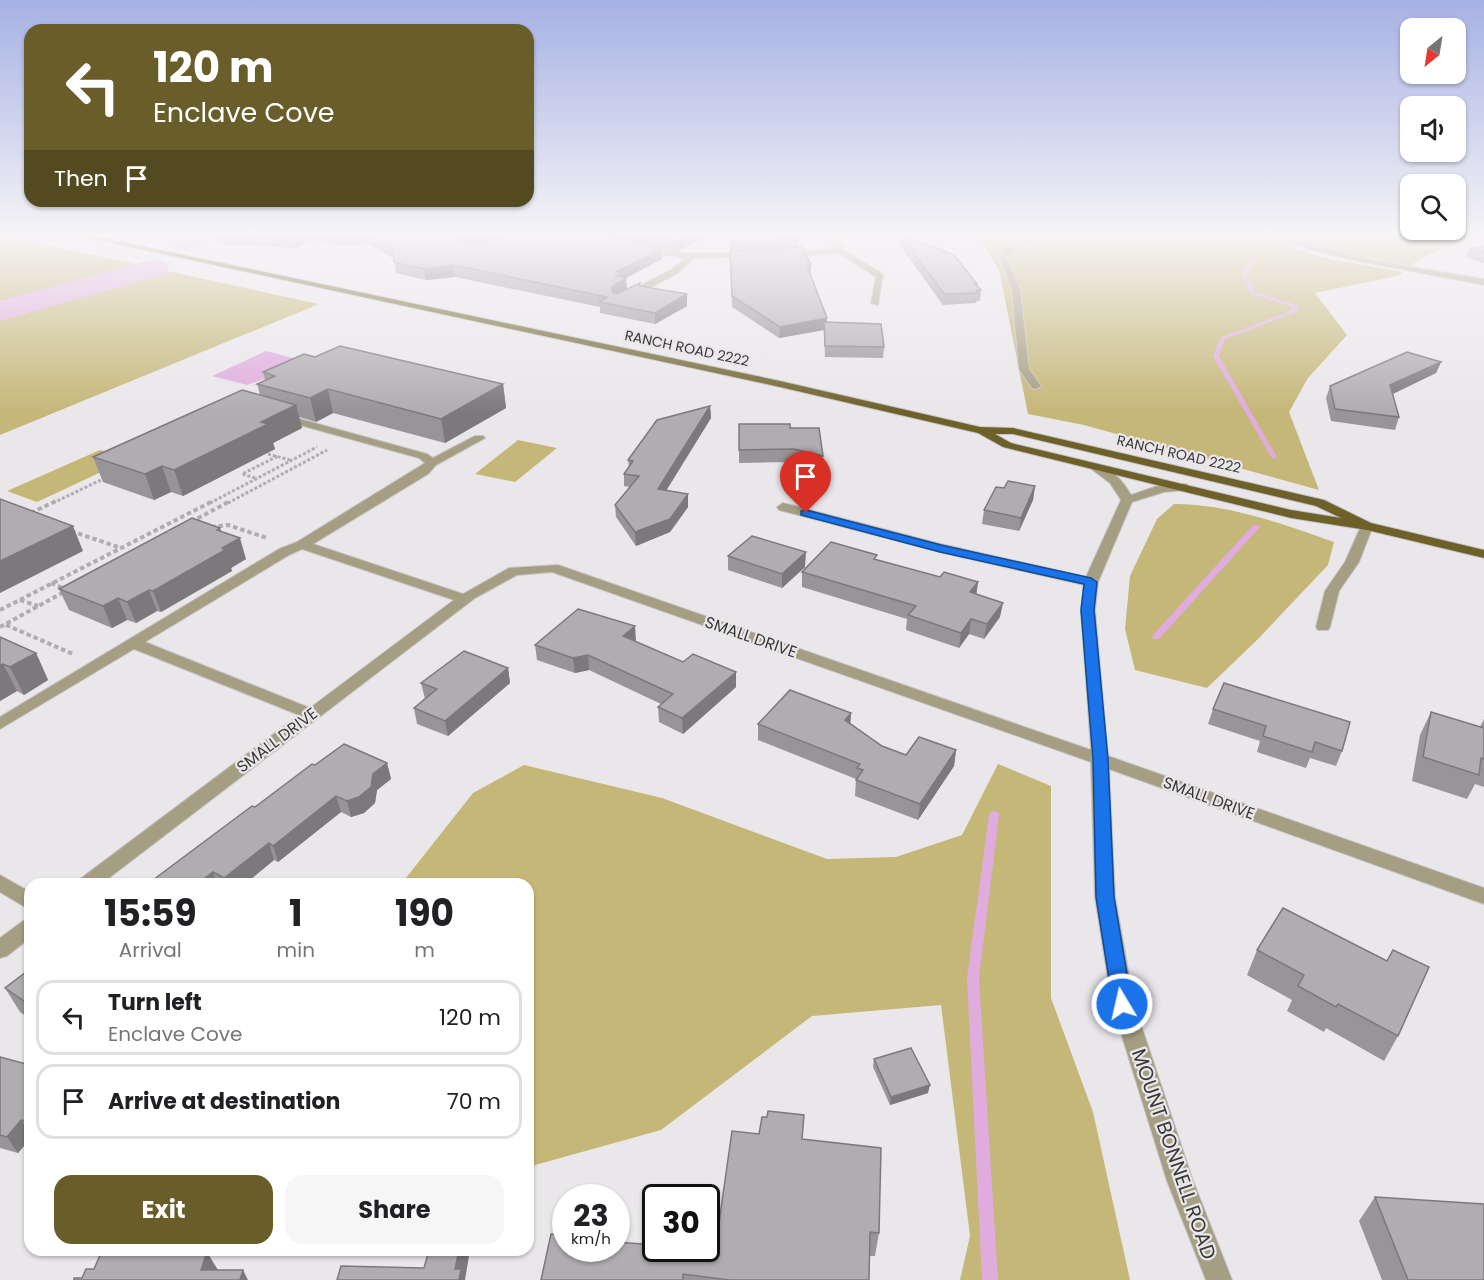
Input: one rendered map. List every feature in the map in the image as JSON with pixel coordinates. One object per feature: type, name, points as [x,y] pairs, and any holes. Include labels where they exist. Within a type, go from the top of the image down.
[{"type":"main road","name":"RANCH ROAD 2222","points":[[350,293],[980,430],[1013,431],[1320,503],[1367,526]]},
{"type":"main road","name":"RANCH ROAD 2222","points":[[980,430],[1007,445],[1291,514],[1367,526],[1484,554]]},
{"type":"street","points":[[618,300],[633,293]]},
{"type":"street","points":[[875,303],[877,293]]},
{"type":"street","points":[[1016,293],[1024,369],[1036,386]]},
{"type":"street","points":[[274,415],[423,456],[432,463]]},
{"type":"street","points":[[0,724],[284,552],[302,545],[424,471],[432,463],[479,438]]},
{"type":"street","points":[[1094,466],[1113,479],[1125,492],[1127,500],[1163,489],[1183,487]]},
{"type":"street","name":"MOUNT BONNELL ROAD","points":[[1127,500],[1091,582],[1088,610],[1100,759],[1105,897],[1122,1004],[1180,1181],[1219,1280]]},
{"type":"street","points":[[783,507],[940,548],[1091,582]]},
{"type":"street","points":[[1323,627],[1332,591],[1352,562],[1367,526]]},
{"type":"street","points":[[302,545],[465,599]]},
{"type":"street","name":"SMALL DRIVE","points":[[95,878],[465,599],[514,571],[553,568],[1484,896]]},
{"type":"street","points":[[133,643],[311,714]]},
{"type":"street","points":[[0,882],[24,898]]},
{"type":"street","points":[[0,950],[24,932]]},
{"type":"path","points":[[0,610],[290,460],[347,435]]},
{"type":"path","points":[[187,524],[318,454],[347,435]]},
{"type":"path","points":[[308,451],[318,454]]},
{"type":"path","points":[[268,454],[290,460]]},
{"type":"path","points":[[256,478],[242,474],[278,456]]},
{"type":"path","points":[[37,519],[26,515],[110,476]]},
{"type":"path","points":[[218,498],[230,501]]},
{"type":"path","points":[[176,520],[192,525]]},
{"type":"path","points":[[202,529],[228,525],[267,538]]},
{"type":"path","points":[[160,526],[168,529]]},
{"type":"path","points":[[67,530],[119,548]]},
{"type":"path","points":[[128,543],[137,546]]},
{"type":"path","points":[[2,626],[69,590],[51,583]]},
{"type":"path","points":[[20,600],[39,606]]},
{"type":"path","points":[[2,626],[98,664]]},
{"type":"shaded area","points":[[0,293],[267,293],[319,304],[0,435]]},
{"type":"shaded area","points":[[1004,293],[1316,293],[1347,335],[1308,378],[1289,412],[1319,490],[1084,425],[1028,414]]},
{"type":"shaded area","points":[[266,351],[335,369],[267,378],[247,385],[212,376]]},
{"type":"shaded area","points":[[518,440],[557,448],[515,482],[475,474]]},
{"type":"shaded area","points":[[100,450],[129,459],[37,502],[7,491]]},
{"type":"shaded area","points":[[1174,504],[1234,511],[1276,522],[1334,542],[1328,565],[1258,639],[1207,688],[1135,670],[1125,629],[1130,576],[1157,519]]},
{"type":"shaded area","points":[[998,764],[1051,786],[1051,998],[1093,1112],[1130,1280],[960,1280],[970,1236],[941,1005],[812,1016],[661,1130],[534,1165],[534,878],[406,878],[473,793],[524,765],[662,798],[827,859],[896,857],[962,835]]},
{"type":"building","points":[[586,293],[687,294],[655,313],[599,302],[607,297]]},
{"type":"building","points":[[732,293],[817,293],[827,318],[780,327],[732,296]]},
{"type":"building","points":[[943,293],[978,293],[944,294]]},
{"type":"building","points":[[824,322],[881,324],[884,347],[825,346]]},
{"type":"building","points":[[340,346],[503,384],[441,419],[328,389],[310,398],[257,384],[275,376],[263,372],[304,354],[315,357]]},
{"type":"building","points":[[1407,352],[1441,362],[1390,385],[1399,417],[1335,409],[1330,386]]},
{"type":"building","points":[[242,390],[296,405],[261,422],[268,424],[174,470],[162,466],[145,474],[93,457]]},
{"type":"building","points":[[710,406],[658,489],[688,494],[670,519],[635,532],[615,505],[639,476],[624,474],[633,461],[628,460],[657,420]]},
{"type":"building","points":[[739,424],[790,424],[790,428],[819,428],[823,456],[794,449],[739,450]]},
{"type":"building","points":[[1008,481],[1035,486],[1021,518],[984,510],[996,487],[1004,488]]},
{"type":"building","points":[[0,499],[73,526],[0,561]]},
{"type":"building","points":[[192,518],[240,538],[222,548],[225,550],[153,591],[149,590],[127,602],[118,598],[103,606],[59,589]]},
{"type":"building","points":[[752,536],[806,552],[782,574],[728,556]]},
{"type":"building","points":[[831,542],[877,555],[874,559],[940,577],[944,572],[978,582],[970,592],[1003,603],[987,624],[971,619],[961,633],[908,615],[916,606],[802,572]]},
{"type":"building","points":[[578,609],[635,626],[623,636],[683,662],[693,654],[736,672],[682,718],[658,707],[673,694],[588,655],[573,658],[535,645]]},
{"type":"building","points":[[0,637],[36,653],[10,667],[0,665]]},
{"type":"building","points":[[464,651],[508,668],[445,721],[414,708],[437,689],[421,683]]},
{"type":"building","points":[[1224,683],[1350,722],[1342,751],[1315,742],[1312,752],[1263,736],[1266,726],[1213,709]]},
{"type":"building","points":[[790,690],[851,713],[845,720],[882,746],[906,755],[919,737],[956,750],[920,804],[856,780],[863,770],[857,768],[860,764],[758,724]]},
{"type":"building","points":[[1431,712],[1484,728],[1484,759],[1481,758],[1479,775],[1423,757]]},
{"type":"building","points":[[344,744],[387,763],[373,774],[371,787],[359,797],[347,801],[336,796],[273,846],[269,843],[224,878],[213,872],[205,878],[156,878],[252,806],[255,807],[312,764],[315,765]]},
{"type":"building","points":[[1283,908],[1387,961],[1393,950],[1429,967],[1398,1036],[1298,986],[1304,975],[1257,950]]},
{"type":"building","points":[[24,974],[24,1001],[5,988]]},
{"type":"building","points":[[911,1048],[930,1085],[891,1097],[874,1059]]},
{"type":"building","points":[[0,1057],[24,1063],[24,1121],[21,1120],[7,1137],[0,1135]]},
{"type":"building","points":[[768,1111],[804,1115],[802,1139],[881,1148],[879,1233],[870,1232],[869,1280],[729,1280],[683,1274],[683,1280],[541,1280],[551,1234],[552,1262],[630,1262],[630,1243],[642,1244],[642,1262],[720,1262],[720,1216],[732,1131],[759,1134],[762,1117],[767,1117]]},
{"type":"building","points":[[1375,1197],[1484,1204],[1484,1280],[1408,1280]]},
{"type":"building","points":[[100,1256],[206,1256],[201,1270],[243,1270],[240,1280],[74,1280],[74,1278],[82,1278],[86,1269],[94,1269]]},
{"type":"building","points":[[427,1256],[458,1256],[455,1269],[461,1269],[459,1280],[337,1280],[341,1266],[424,1268]]},
{"type":"waterway","points":[[0,311],[65,293]]},
{"type":"waterway","points":[[1253,293],[1295,306],[1294,312],[1223,338],[1216,356],[1274,457]]},
{"type":"waterway","points":[[1156,637],[1256,527]]},
{"type":"waterway","points":[[990,1280],[973,978],[994,815]]},
{"type":"route","points":[[806,513],[940,548],[1091,582],[1088,610],[1100,759],[1105,897],[1122,1004]]}]
